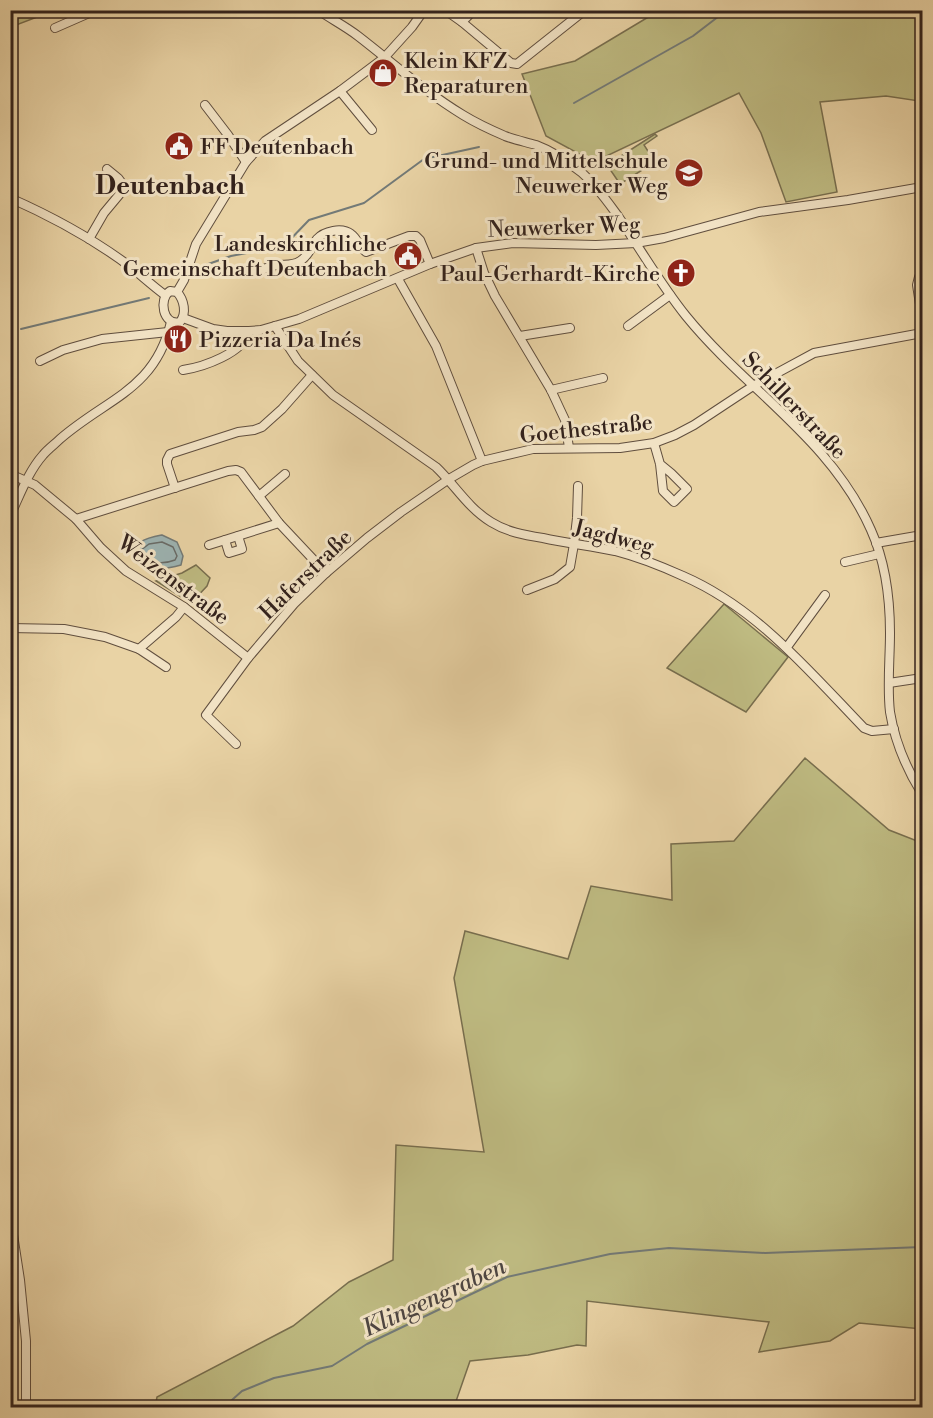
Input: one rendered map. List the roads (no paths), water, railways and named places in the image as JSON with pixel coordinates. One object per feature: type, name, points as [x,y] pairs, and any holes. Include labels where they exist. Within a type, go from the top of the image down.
[{"type":"street","points":[[55,28],[96,10]]},
{"type":"street","name":"Schillerstraße","points":[[318,10],[348,28],[384,58],[462,114],[506,136],[548,150],[592,182],[670,295],[705,338],[826,457],[854,496],[879,554],[890,611],[889,683],[890,711],[894,729]]},
{"type":"street","points":[[177,292],[184,280],[196,244],[246,162],[265,141],[384,58],[424,10]]},
{"type":"street","points":[[445,10],[511,63],[517,64],[585,10]]},
{"type":"street","points":[[462,22],[474,10]]},
{"type":"street","points":[[339,91],[372,130]]},
{"type":"street","points":[[205,105],[246,162]]},
{"type":"street","points":[[88,239],[104,213],[120,195],[122,188],[118,178],[107,169]]},
{"type":"street","name":"Neuwerker Weg","points":[[183,318],[227,331],[249,332],[299,319],[430,264],[476,248],[513,243],[587,245],[636,243],[664,238],[759,212],[922,187]]},
{"type":"street","points":[[10,198],[88,239],[131,268],[165,295]]},
{"type":"street","points":[[255,273],[276,265],[290,265],[300,261],[319,237],[328,232],[340,231],[356,238],[362,250],[366,252],[414,235],[420,240],[430,264]]},
{"type":"street","points":[[476,248],[492,290],[551,390],[564,420],[569,448]]},
{"type":"street","points":[[919,277],[917,285],[922,317]]},
{"type":"street","points":[[398,279],[436,346],[482,461]]},
{"type":"street","points":[[170,291],[177,292],[184,312],[183,318],[178,323],[168,319],[164,309],[165,295],[170,291]]},
{"type":"street","points":[[628,326],[670,295]]},
{"type":"street","points":[[10,516],[26,482],[43,455],[77,424],[127,392],[141,380],[159,355],[171,321]]},
{"type":"street","name":"Jagdweg","points":[[275,326],[298,361],[333,395],[436,467],[470,506],[491,522],[513,532],[635,557],[707,587],[746,612],[787,647],[864,728],[894,729]]},
{"type":"street","points":[[519,336],[570,328]]},
{"type":"street","points":[[40,361],[63,350],[102,339],[168,332]]},
{"type":"street","points":[[183,370],[208,364],[235,350],[248,339],[249,332]]},
{"type":"street","name":"Goethestraße","points":[[448,479],[482,461],[533,448],[620,448],[654,442],[694,425],[753,386],[814,353],[922,333]]},
{"type":"street","points":[[175,488],[167,464],[170,454],[238,432],[262,427],[282,409],[312,375]]},
{"type":"street","points":[[551,390],[603,378]]},
{"type":"street","points":[[654,442],[660,464]]},
{"type":"street","points":[[76,519],[236,470],[241,472],[279,524],[326,573]]},
{"type":"street","name":"Weizenstraße","points":[[10,474],[35,485],[76,519],[101,548],[126,571],[184,607],[248,658]]},
{"type":"street","points":[[259,496],[285,474]]},
{"type":"street","name":"Haferstraße","points":[[236,744],[206,715],[248,658],[294,604],[326,573],[367,538],[448,479]]},
{"type":"street","points":[[527,590],[555,579],[570,567],[577,518],[578,486]]},
{"type":"street","points":[[209,545],[279,524]]},
{"type":"street","points":[[876,543],[922,535]]},
{"type":"street","points":[[225,540],[229,553],[242,549],[238,536]]},
{"type":"street","points":[[844,562],[879,554]]},
{"type":"street","points":[[787,647],[825,595]]},
{"type":"street","points":[[138,649],[184,607]]},
{"type":"street","points":[[10,628],[64,629],[105,637],[138,649],[166,667]]},
{"type":"street","points":[[889,683],[922,678]]},
{"type":"street","points":[[894,729],[908,771],[922,794]]},
{"type":"street","points":[[10,1215],[26,1341],[26,1407]]},
{"type":"water","points":[[162,535],[177,542],[183,556],[181,565],[158,568],[134,561],[135,549],[141,542]]},
{"type":"waterway","points":[[574,103],[693,36],[725,10]]},
{"type":"waterway","points":[[197,268],[231,256],[284,246],[309,220],[364,203],[424,159],[479,147]]},
{"type":"waterway","points":[[21,329],[149,298]]},
{"type":"waterway","name":"Klingengraben","points":[[223,1408],[242,1391],[274,1378],[332,1366],[367,1344],[507,1277],[610,1254],[669,1248],[765,1253],[922,1247]]},
{"type":"place","name":"Klein KFZ Reparaturen","points":[[383,73]]},
{"type":"place","name":"FF Deutenbach","points":[[179,146]]},
{"type":"place","name":"Grund- und Mittelschule Neuwerker Weg","points":[[689,173]]},
{"type":"place","name":"Landeskirchliche Gemeinschaft Deutenbach","points":[[408,256]]},
{"type":"place","name":"Paul-Gerhardt-Kirche","points":[[681,273]]},
{"type":"place","name":"Pizzeria Da Inés","points":[[178,339]]},
{"type":"district","name":"Deutenbach","points":[[170,185]]}]
